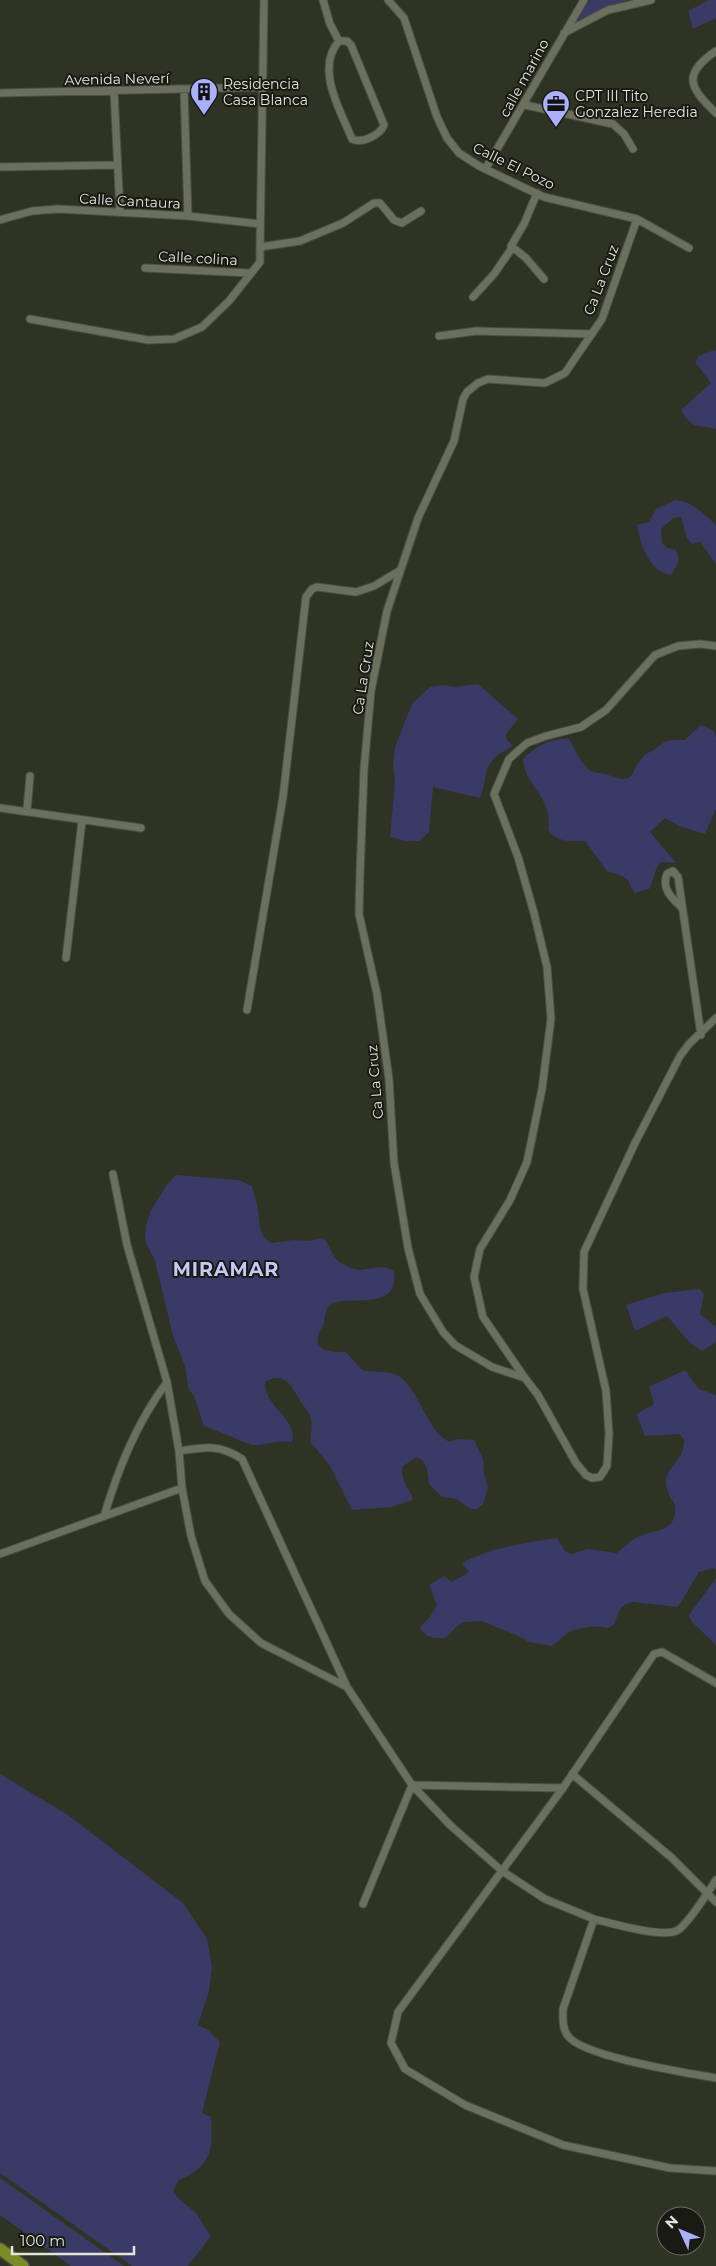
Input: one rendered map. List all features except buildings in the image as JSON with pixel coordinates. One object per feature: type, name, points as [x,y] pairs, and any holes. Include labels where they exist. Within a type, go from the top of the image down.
[{"type":"highway","points":[[0,2249],[23,2266]]},
{"type":"street","points":[[30,320],[148,340],[174,339],[202,327],[229,301],[260,262],[264,0]]},
{"type":"street","points":[[323,0],[330,24],[339,42]]},
{"type":"street","name":"Calle El Pozo","points":[[388,0],[404,18],[437,117],[447,138],[459,153],[479,166],[537,193],[637,218],[689,248]]},
{"type":"street","name":"calle marino","points":[[486,168],[584,0]]},
{"type":"street","points":[[564,33],[608,10],[651,0]]},
{"type":"street","points":[[347,41],[350,45],[384,125],[378,134],[363,140],[357,141],[352,139],[328,77],[331,51],[339,42],[347,41]]},
{"type":"street","points":[[716,51],[698,65],[693,85],[697,94],[716,113]]},
{"type":"street","name":"Avenida Neverí","points":[[0,94],[264,87]]},
{"type":"street","points":[[184,90],[188,216]]},
{"type":"street","points":[[114,91],[116,165],[120,212]]},
{"type":"street","points":[[524,105],[613,124],[624,134],[633,149]]},
{"type":"street","points":[[0,167],[116,165]]},
{"type":"street","points":[[473,297],[494,274],[512,248],[512,244],[524,224],[537,193]]},
{"type":"street","points":[[260,247],[300,241],[343,223],[374,203],[380,203],[394,220],[402,223],[421,211]]},
{"type":"street","name":"Calle Cantaura","points":[[0,220],[41,210],[188,216],[260,224]]},
{"type":"street","name":"Ca La Cruz","points":[[525,1378],[492,1367],[455,1345],[443,1332],[420,1294],[408,1248],[394,1163],[388,1070],[377,994],[359,914],[364,769],[371,691],[387,611],[399,570],[418,518],[454,441],[463,399],[467,392],[478,383],[488,380],[545,383],[565,373],[602,319],[637,218]]},
{"type":"street","points":[[512,248],[526,258],[544,279]]},
{"type":"street","name":"Calle colina","points":[[144,268],[250,273]]},
{"type":"street","points":[[439,336],[476,331],[592,334]]},
{"type":"street","points":[[247,1010],[283,797],[306,597],[312,589],[317,587],[356,592],[374,586],[399,570]]},
{"type":"street","points":[[716,646],[700,644],[678,646],[655,654],[606,710],[581,727],[527,742],[509,759],[494,794],[518,857],[534,912],[547,967],[551,1019],[542,1089],[527,1162],[510,1200],[480,1249],[474,1278],[483,1317],[538,1395],[576,1463],[586,1475],[592,1478],[600,1476],[607,1466],[609,1434],[607,1400],[583,1288],[584,1252],[635,1143],[676,1065],[689,1044],[716,1018]]},
{"type":"street","points":[[27,810],[30,776]]},
{"type":"street","points":[[0,808],[27,810],[82,821],[141,828]]},
{"type":"street","points":[[66,958],[82,821]]},
{"type":"street","points":[[682,908],[667,892],[664,882],[666,874],[673,872],[678,877],[700,1035]]},
{"type":"street","points":[[113,1174],[127,1245],[166,1382],[180,1451],[182,1488],[191,1536],[205,1582],[229,1614],[261,1643],[347,1686]]},
{"type":"street","points":[[104,1516],[120,1466],[151,1403],[166,1382]]},
{"type":"street","points":[[180,1451],[210,1447],[227,1449],[242,1460],[347,1686],[412,1785],[450,1825],[502,1871],[545,1899],[594,1919],[634,1929],[673,1932],[682,1926],[716,1880]]},
{"type":"street","points":[[0,1554],[182,1488]]},
{"type":"street","points":[[716,1683],[662,1652],[654,1654],[563,1788],[398,2012],[391,2043],[406,2068],[465,2105],[563,2145],[670,2168],[716,2171]]},
{"type":"street","points":[[572,1774],[672,1858],[716,1902]]},
{"type":"street","points":[[412,1785],[563,1788]]},
{"type":"street","points":[[362,1904],[412,1785]]},
{"type":"street","points":[[594,1919],[563,2010],[563,2024],[568,2037],[582,2046],[625,2060],[716,2078]]},
{"type":"shaded area","points":[[590,0],[628,0],[576,21]]},
{"type":"shaded area","points":[[709,0],[716,0],[716,18],[693,29],[688,11]]},
{"type":"shaded area","points":[[714,350],[716,351],[716,429],[699,426],[688,421],[681,410],[711,383],[695,362],[699,356]]},
{"type":"shaded area","points":[[675,500],[692,505],[716,525],[716,564],[700,542],[692,544],[687,538],[681,517],[673,518],[661,529],[662,543],[667,548],[675,549],[678,556],[678,562],[671,575],[663,573],[651,563],[640,540],[637,525],[649,522],[656,509]]},
{"type":"shaded area","points":[[478,684],[518,719],[506,734],[506,739],[513,746],[497,756],[490,764],[480,798],[433,787],[429,832],[420,841],[406,841],[390,837],[395,781],[393,766],[395,747],[412,704],[430,687]]},
{"type":"shaded area","points":[[701,725],[714,731],[716,738],[716,809],[705,834],[679,826],[665,818],[650,832],[676,863],[661,862],[649,889],[634,893],[628,880],[607,871],[585,841],[560,839],[548,830],[549,819],[547,809],[525,769],[523,759],[533,751],[550,741],[569,739],[581,761],[591,771],[623,779],[631,776],[646,754],[668,741],[685,740]]},
{"type":"shaded area","points":[[176,1175],[239,1180],[252,1186],[262,1233],[271,1243],[293,1240],[309,1241],[323,1238],[335,1258],[348,1267],[360,1270],[386,1267],[394,1271],[393,1285],[388,1293],[379,1298],[335,1302],[329,1306],[318,1335],[319,1345],[326,1350],[346,1352],[362,1370],[397,1375],[411,1389],[435,1430],[442,1437],[450,1442],[456,1439],[474,1440],[483,1459],[488,1488],[483,1504],[477,1509],[470,1509],[457,1499],[442,1497],[429,1484],[427,1469],[423,1461],[417,1457],[403,1466],[402,1471],[402,1476],[413,1500],[391,1507],[352,1510],[329,1464],[311,1443],[312,1425],[309,1415],[291,1386],[283,1379],[272,1379],[265,1382],[266,1391],[291,1427],[293,1434],[292,1442],[252,1445],[204,1426],[194,1396],[189,1390],[185,1366],[173,1336],[155,1261],[145,1241],[146,1226],[150,1212],[166,1186]]},
{"type":"shaded area","points":[[699,1289],[704,1294],[700,1314],[716,1327],[716,1342],[702,1351],[690,1343],[667,1316],[635,1331],[626,1305],[664,1293]]},
{"type":"shaded area","points":[[685,1370],[699,1389],[716,1395],[716,1570],[714,1568],[699,1572],[678,1607],[632,1602],[622,1608],[618,1613],[615,1624],[608,1628],[585,1628],[569,1632],[552,1646],[529,1642],[481,1621],[464,1622],[457,1626],[446,1638],[434,1638],[424,1634],[420,1627],[430,1617],[437,1605],[429,1585],[444,1576],[452,1582],[469,1572],[462,1563],[484,1553],[508,1546],[557,1538],[565,1551],[572,1554],[587,1549],[617,1553],[637,1537],[670,1525],[675,1514],[675,1505],[668,1493],[667,1476],[680,1457],[684,1439],[679,1434],[645,1436],[636,1414],[654,1404],[649,1387]]},
{"type":"shaded area","points":[[716,1578],[716,1645],[692,1622],[689,1615]]},
{"type":"shaded area","points":[[0,1774],[68,1815],[183,1903],[207,1939],[212,1968],[209,1991],[198,2025],[208,2030],[220,2042],[202,2113],[211,2117],[210,2148],[208,2156],[198,2169],[179,2180],[173,2191],[179,2199],[196,2213],[211,2236],[188,2266],[132,2266],[0,2173]]},
{"type":"shaded area","points":[[0,2178],[124,2266],[71,2266],[0,2215]]},
{"type":"place","name":"Residencia Casa Blanca","points":[[204,116]]},
{"type":"place","name":"CPT III Tito Gonzalez Heredia","points":[[556,128]]},
{"type":"district","name":"MIRAMAR","points":[[226,1269]]}]
